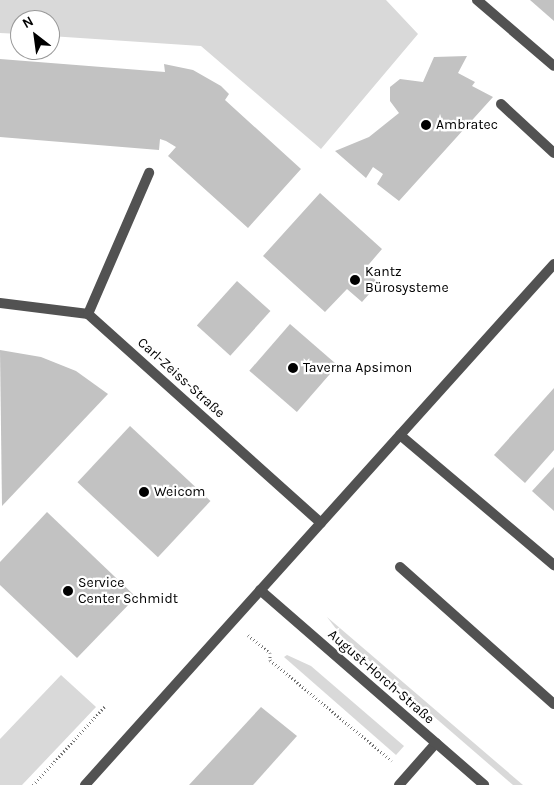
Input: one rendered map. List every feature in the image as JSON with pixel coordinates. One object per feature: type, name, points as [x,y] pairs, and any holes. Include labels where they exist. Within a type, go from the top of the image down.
[{"type":"street","points":[[477,0],[554,66]]},
{"type":"street","points":[[501,104],[554,153]]},
{"type":"street","points":[[0,303],[88,314],[149,173]]},
{"type":"street","points":[[88,784],[231,622],[554,264]]},
{"type":"street","name":"Carl-Zeiss-Straße","points":[[88,314],[321,523]]},
{"type":"street","points":[[400,435],[554,565]]},
{"type":"street","points":[[400,567],[554,704]]},
{"type":"street","name":"August-Horch-Straße","points":[[260,590],[484,785]]},
{"type":"street","points":[[399,785],[436,743]]},
{"type":"path","points":[[231,622],[270,653],[270,660],[409,774]]},
{"type":"path","points":[[32,785],[106,705]]},
{"type":"shaded area","points":[[0,0],[386,0],[418,34],[321,149],[201,46],[60,37],[60,10],[10,10],[10,34],[0,33]]},
{"type":"shaded area","points":[[327,617],[523,785],[513,785],[343,638]]},
{"type":"shaded area","points":[[287,655],[311,666],[404,746],[396,755],[284,657]]},
{"type":"shaded area","points":[[61,675],[96,707],[22,785],[0,785],[0,739]]},
{"type":"building","points":[[530,0],[554,0],[554,21]]},
{"type":"building","name":"Ambratec","points":[[467,56],[458,73],[475,82],[472,86],[493,97],[399,201],[377,184],[383,174],[373,167],[366,178],[335,151],[369,137],[399,113],[390,101],[390,87],[400,79],[423,82],[434,57]]},
{"type":"building","points":[[0,59],[165,72],[164,64],[193,70],[221,86],[229,94],[225,100],[301,169],[248,228],[168,156],[176,147],[166,141],[160,139],[159,150],[0,137]]},
{"type":"building","points":[[320,193],[382,249],[364,270],[379,283],[362,302],[347,289],[325,312],[263,256]]},
{"type":"building","points":[[237,281],[270,311],[230,356],[197,326]]},
{"type":"building","name":"Taverna Apsimon","points":[[290,324],[338,365],[297,412],[249,371]]},
{"type":"building","points":[[0,350],[41,357],[76,371],[108,394],[2,506]]},
{"type":"building","points":[[554,388],[554,450],[525,483],[494,455]]},
{"type":"building","name":"Weicom","points":[[130,426],[210,501],[158,557],[77,482]]},
{"type":"building","points":[[554,467],[554,511],[532,491]]},
{"type":"building","name":"Service Center Schmidt","points":[[47,512],[136,597],[77,658],[0,585],[0,562]]},
{"type":"building","points":[[261,707],[297,736],[253,785],[189,785]]},
{"type":"place","name":"Ambratec","points":[[426,125]]},
{"type":"place","name":"Kantz Bürosysteme","points":[[355,280]]},
{"type":"place","name":"Taverna Apsimon","points":[[293,368]]},
{"type":"place","name":"Weicom","points":[[144,492]]},
{"type":"place","name":"Service Center Schmidt","points":[[68,591]]}]
